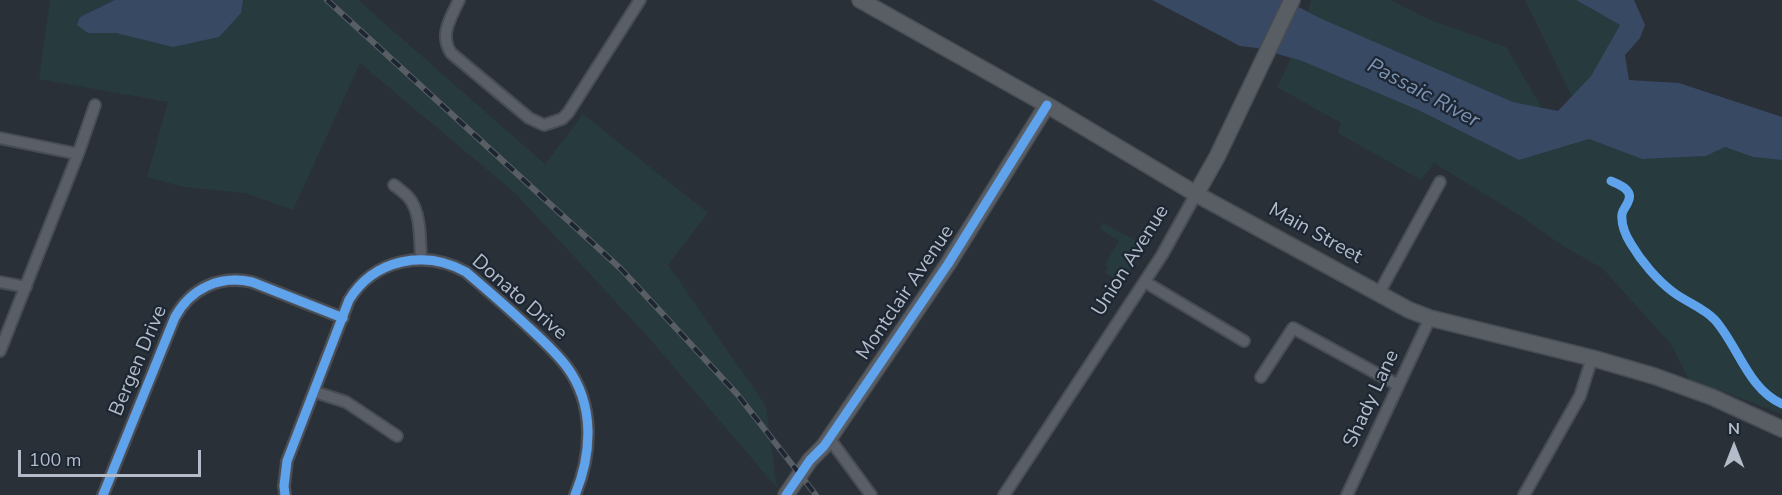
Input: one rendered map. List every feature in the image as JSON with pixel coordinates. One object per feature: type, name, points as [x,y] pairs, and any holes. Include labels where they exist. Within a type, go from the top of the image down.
[{"type":"main road","name":"Main Street","points":[[861,0],[1047,105],[1196,194],[1409,310],[1430,318],[1592,358],[1654,376],[1712,397],[1782,429]]},
{"type":"main road","name":"Union Avenue","points":[[1196,194],[1217,157],[1292,0]]},
{"type":"main road","name":"Montclair Avenue","points":[[786,495],[810,460],[829,438],[948,264],[1047,105]]},
{"type":"street","points":[[459,0],[446,31],[446,42],[451,53],[529,118],[539,123],[550,124],[562,119],[574,104],[640,0]]},
{"type":"street","points":[[0,351],[96,105]]},
{"type":"street","points":[[0,138],[78,154]]},
{"type":"street","points":[[1379,293],[1440,182]]},
{"type":"street","points":[[394,185],[410,199],[415,208],[421,259]]},
{"type":"street","name":"Union Avenue","points":[[1004,495],[1145,282],[1196,194]]},
{"type":"street","name":"Donato Drive","points":[[285,495],[287,461],[355,291],[371,276],[395,264],[411,259],[421,259],[441,261],[466,272],[548,344],[568,368],[583,397],[589,449],[575,495]]},
{"type":"street","name":"Bergen Drive","points":[[103,495],[175,316],[195,292],[214,283],[241,279],[343,318]]},
{"type":"street","points":[[0,282],[26,287]]},
{"type":"street","points":[[1145,282],[1244,341]]},
{"type":"street","name":"Shady Lane","points":[[1347,495],[1430,318]]},
{"type":"street","points":[[1262,377],[1293,328],[1398,385]]},
{"type":"street","points":[[1524,495],[1580,396],[1592,358]]},
{"type":"street","points":[[315,392],[346,402],[397,436]]},
{"type":"street","points":[[829,438],[871,495]]},
{"type":"green space","points":[[50,0],[358,0],[545,164],[583,114],[708,213],[668,265],[766,406],[777,488],[650,339],[517,195],[360,63],[293,210],[245,193],[183,187],[147,177],[168,102],[39,79]]},
{"type":"green space","points":[[1311,0],[1390,0],[1428,19],[1506,47],[1542,108],[1513,102],[1322,19],[1308,11]]},
{"type":"green space","points":[[1525,0],[1576,0],[1620,25],[1591,76],[1572,97]]},
{"type":"green space","points":[[1291,58],[1418,110],[1519,160],[1589,139],[1642,159],[1706,156],[1725,147],[1753,157],[1782,160],[1782,414],[1689,379],[1670,343],[1603,269],[1560,244],[1519,215],[1434,163],[1421,180],[1338,133],[1341,123],[1277,87]]},
{"type":"green space","points":[[1103,223],[1146,246],[1122,282],[1105,273],[1108,267],[1105,264],[1119,241],[1100,229]]},
{"type":"water","points":[[115,0],[243,0],[241,13],[219,37],[173,47],[116,33],[88,33],[77,25],[80,17]]},
{"type":"water","name":"Passaic River","points":[[1152,0],[1285,0],[1322,19],[1513,102],[1558,111],[1591,76],[1620,25],[1576,0],[1634,0],[1645,25],[1640,38],[1625,55],[1629,80],[1679,83],[1782,117],[1782,160],[1753,157],[1725,147],[1706,156],[1642,159],[1589,139],[1519,160],[1418,110],[1302,61],[1257,48],[1240,46]]},
{"type":"railway","points":[[327,0],[621,269],[737,394],[816,495]]},
{"type":"cycle path","points":[[786,495],[810,460],[824,446],[948,264],[1047,105]]},
{"type":"cycle path","points":[[1611,181],[1628,191],[1628,202],[1622,214],[1623,226],[1629,241],[1644,263],[1673,292],[1715,320],[1752,378],[1770,397],[1782,404]]},
{"type":"cycle path","points":[[285,495],[287,461],[349,300],[372,275],[401,262],[418,260],[434,261],[466,272],[542,340],[567,367],[582,397],[588,430],[585,463],[575,495]]},
{"type":"cycle path","points":[[103,495],[175,317],[189,298],[198,291],[229,280],[252,282],[343,318]]}]
